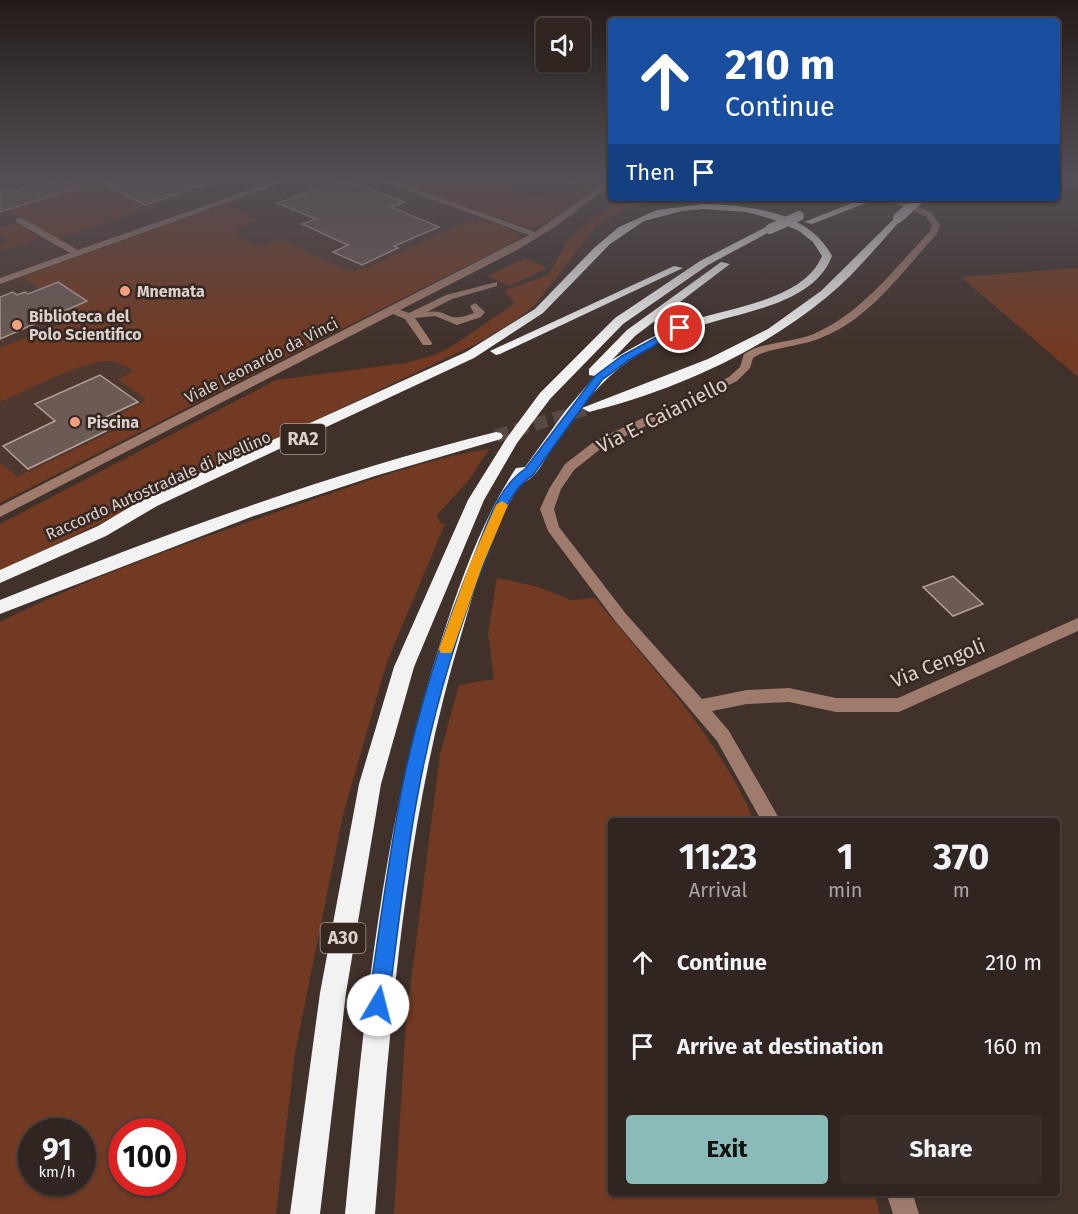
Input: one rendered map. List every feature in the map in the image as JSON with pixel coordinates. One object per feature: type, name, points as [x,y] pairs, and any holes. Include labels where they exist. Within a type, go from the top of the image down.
[{"type":"highway","points":[[100,532],[151,502],[470,355],[502,337],[541,310],[617,233]]},
{"type":"highway","name":"A30","points":[[306,1214],[333,993],[370,784],[404,667],[476,500],[511,442],[545,396],[619,321],[676,279],[740,243],[773,233]]},
{"type":"highway","name":"A30","points":[[360,1214],[378,1005],[410,788],[439,669],[462,602],[497,516],[515,481],[560,411],[631,333],[709,274],[774,233]]},
{"type":"highway","points":[[515,481],[529,472],[599,378],[626,358],[680,328],[789,295],[818,276],[825,265],[827,256],[824,246],[805,233]]},
{"type":"highway","points":[[589,408],[690,372],[747,345],[825,293],[884,233]]},
{"type":"highway","name":"Raccordo Autostradale di Avellino","points":[[0,577],[697,259],[740,243]]},
{"type":"highway","points":[[0,607],[202,528],[418,457],[496,436]]},
{"type":"street","points":[[41,233],[78,254]]},
{"type":"street","points":[[0,281],[138,233]]},
{"type":"street","points":[[530,233],[536,235]]},
{"type":"street","name":"Viale Leonardo da Vinci","points":[[0,512],[393,311],[539,233]]},
{"type":"street","name":"Via E. Caianiello","points":[[770,818],[723,736],[621,618],[553,528],[547,509],[555,489],[569,467],[599,444],[733,380],[745,368],[748,356],[755,352],[797,343],[820,335],[861,309],[933,233]]},
{"type":"street","points":[[410,318],[449,297],[494,284]]},
{"type":"street","points":[[393,311],[410,318],[437,313],[457,323],[478,315],[480,312],[475,306]]},
{"type":"street","points":[[410,318],[427,343]]},
{"type":"street","name":"Via Cengoli","points":[[699,707],[747,698],[789,695],[836,705],[899,705],[1078,624]]},
{"type":"street","points":[[900,1196],[906,1214]]},
{"type":"shaded area","points":[[0,233],[528,233],[519,239],[0,503]]},
{"type":"shaded area","points":[[0,233],[31,233],[39,238],[0,251],[0,245],[10,241],[0,235]]},
{"type":"shaded area","points":[[43,233],[77,233],[55,240]]},
{"type":"shaded area","points":[[147,233],[238,233],[238,236],[260,247],[280,239],[348,271],[364,269],[443,233],[515,233],[519,239],[0,503],[0,463],[17,477],[120,428],[109,420],[147,400],[118,379],[134,371],[119,363],[109,361],[84,365],[0,402],[0,348],[79,317],[22,277]]},
{"type":"shaded area","points":[[576,233],[591,233],[535,305],[513,322],[476,344],[0,571],[0,524],[276,380],[406,363],[434,355],[451,347],[515,303],[504,291],[548,275],[570,237]]},
{"type":"shaded area","points":[[525,258],[548,268],[509,286],[487,276]]},
{"type":"shaded area","points":[[1078,268],[1078,377],[961,277]]},
{"type":"shaded area","points":[[489,449],[469,480],[437,515],[440,523],[445,524],[387,662],[343,815],[295,1053],[276,1214],[0,1214],[0,622],[72,588],[184,545],[392,473],[440,459]]},
{"type":"shaded area","points":[[497,578],[539,587],[571,600],[595,598],[703,731],[739,788],[753,818],[608,818],[608,1196],[875,1196],[880,1214],[394,1214],[406,1021],[440,754],[459,685],[494,679],[488,633]]},
{"type":"building","points":[[321,233],[426,233],[394,246],[398,248],[362,265],[333,252],[348,245]]},
{"type":"building","name":"Biblioteca del Polo Scientifico","points":[[58,282],[87,301],[0,339],[0,297],[13,292],[17,295],[25,292],[28,294]]},
{"type":"building","name":"Piscina","points":[[100,375],[138,402],[95,422],[106,431],[28,469],[3,446],[55,421],[35,404]]},
{"type":"building","points":[[953,576],[983,604],[953,616],[923,587]]},
{"type":"tunnel","points":[[496,436],[589,408]]},
{"type":"slow traffic","points":[[446,649],[476,564],[502,505]]},
{"type":"place","name":"Mnemata","points":[[125,291]]},
{"type":"place","name":"Biblioteca del Polo Scientifico","points":[[17,325]]},
{"type":"place","name":"Piscina","points":[[75,422]]},
{"type":"route","points":[[378,1005],[410,788],[434,689],[476,564],[504,500],[515,481],[529,472],[599,378],[626,358],[680,328]]}]
